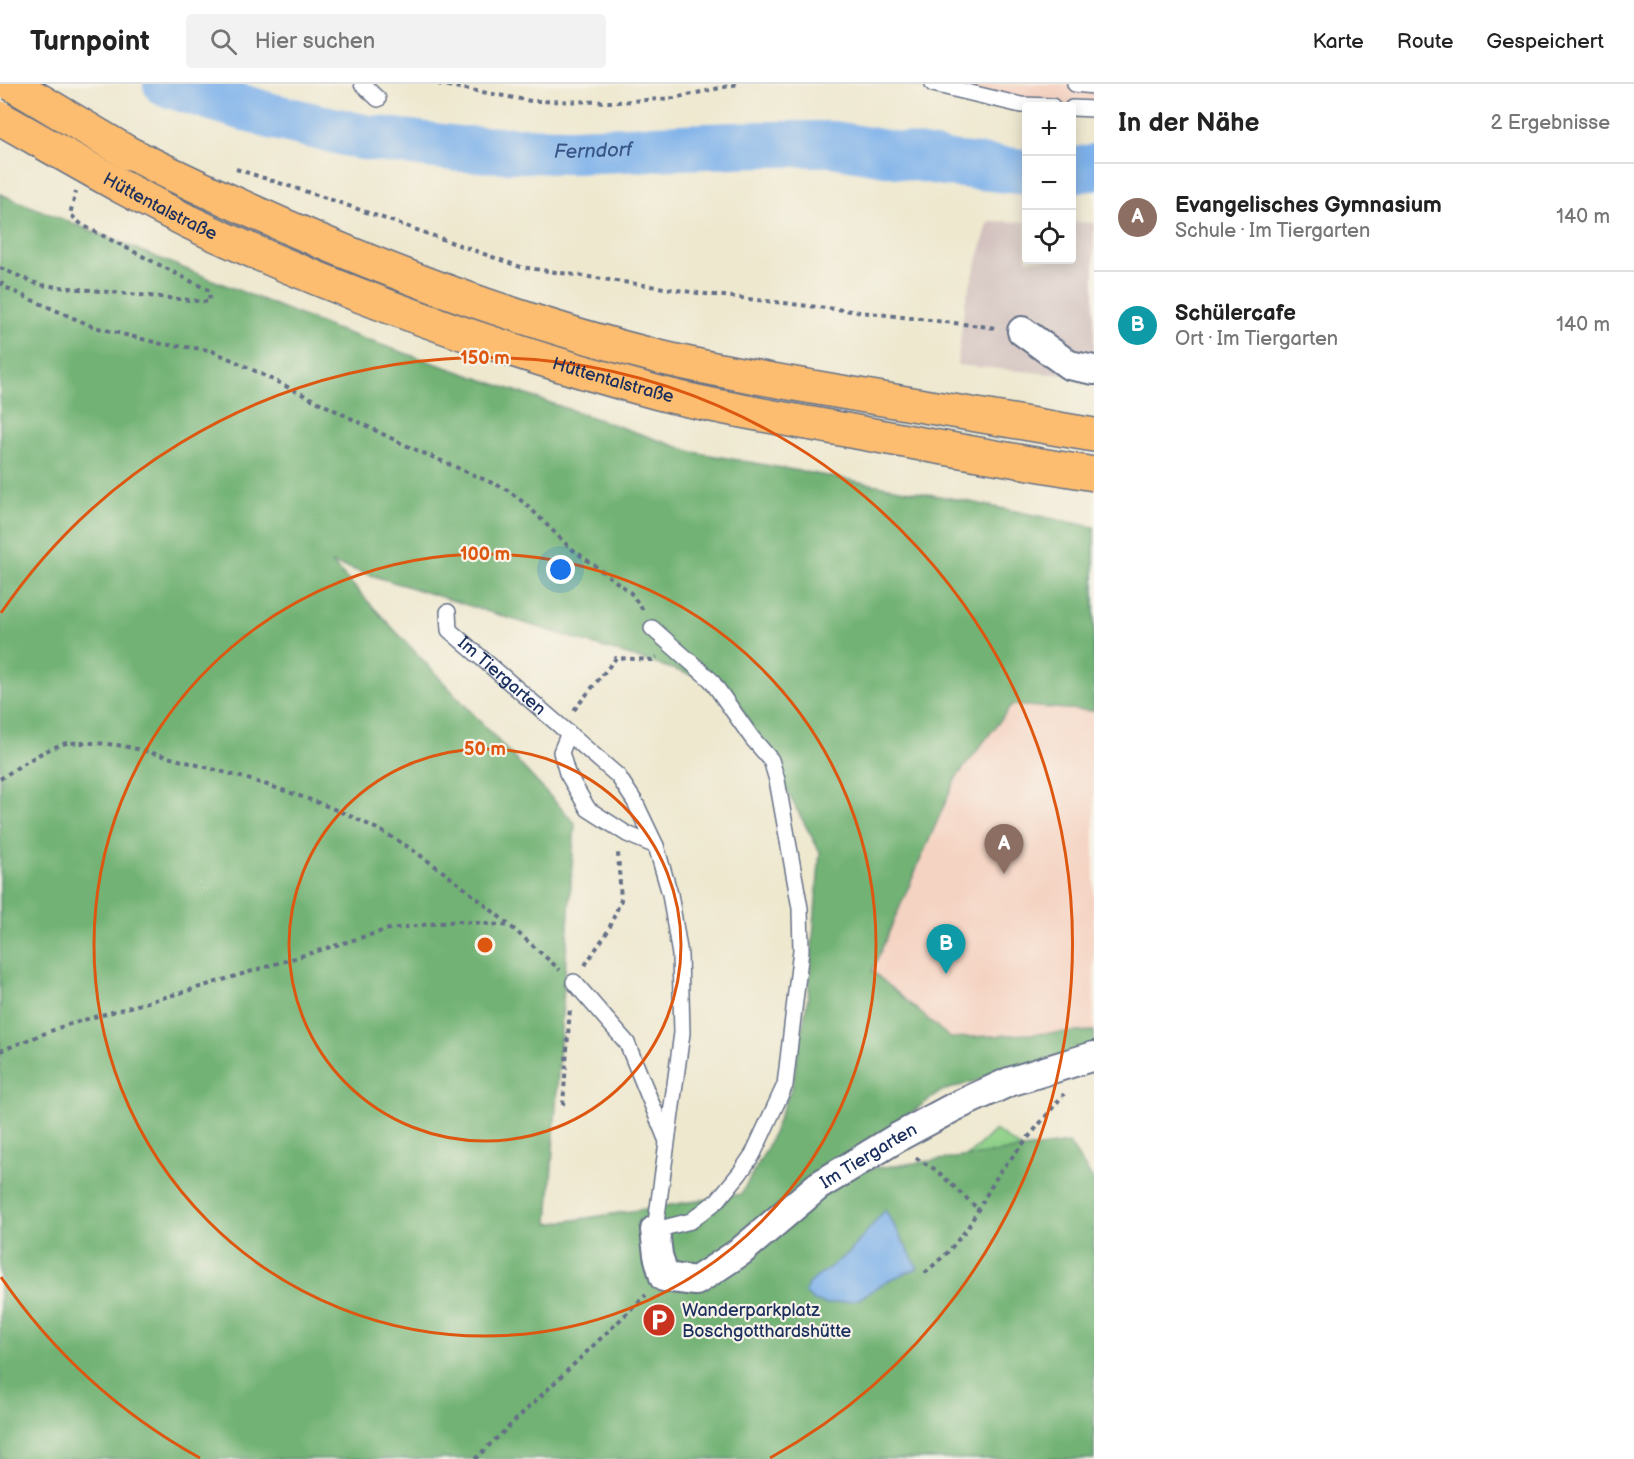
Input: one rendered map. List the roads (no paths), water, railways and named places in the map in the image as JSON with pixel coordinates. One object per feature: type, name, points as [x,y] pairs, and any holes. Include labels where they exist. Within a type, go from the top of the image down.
[{"type":"highway","name":"Hüttentalstraße","points":[[12,84],[128,153],[225,200],[336,249],[458,296],[570,332],[665,358],[769,379],[1094,435]]},
{"type":"highway","points":[[47,84],[128,153]]},
{"type":"highway","name":"Hüttentalstraße","points":[[0,118],[112,182],[209,231],[331,283],[440,324],[561,365],[661,393],[764,415],[1094,474]]},
{"type":"street","points":[[1022,331],[1069,365],[1094,370]]},
{"type":"street","name":"Im Tiergarten","points":[[655,1230],[663,1277],[696,1281],[740,1252],[818,1186],[900,1136],[954,1107],[1009,1082],[1090,1057]]},
{"type":"lane","points":[[362,84],[378,99]]},
{"type":"lane","points":[[933,84],[1022,105]]},
{"type":"lane","points":[[1075,84],[1094,86]]},
{"type":"lane","points":[[1076,108],[1094,109]]},
{"type":"lane","name":"Im Tiergarten","points":[[448,612],[450,630],[618,776],[635,802],[656,846],[670,894],[680,956],[682,1033],[655,1230]]},
{"type":"lane","points":[[652,628],[711,680],[771,760],[777,780],[800,908],[801,950],[785,1084],[753,1154],[718,1200],[691,1221],[655,1230]]},
{"type":"lane","points":[[569,734],[561,752],[567,773],[588,809],[627,834],[656,846]]},
{"type":"lane","points":[[574,982],[627,1042],[667,1142]]},
{"type":"water","points":[[885,1210],[918,1268],[889,1280],[857,1300],[826,1304],[814,1301],[805,1293],[808,1284],[850,1252]]},
{"type":"waterway","name":"Ferndorf","points":[[166,84],[271,116],[363,137],[459,149],[571,151],[763,144],[833,144],[951,164],[1022,172]]},
{"type":"waterway","name":"Ferndorf","points":[[1076,170],[1094,167]]},
{"type":"place","name":"Evangelisches Gymnasium","points":[[1004,874]]},
{"type":"place","name":"Schülercafe","points":[[946,974]]},
{"type":"place","name":"Wanderparkplatz Boschgotthardshütte","points":[[659,1320]]}]
